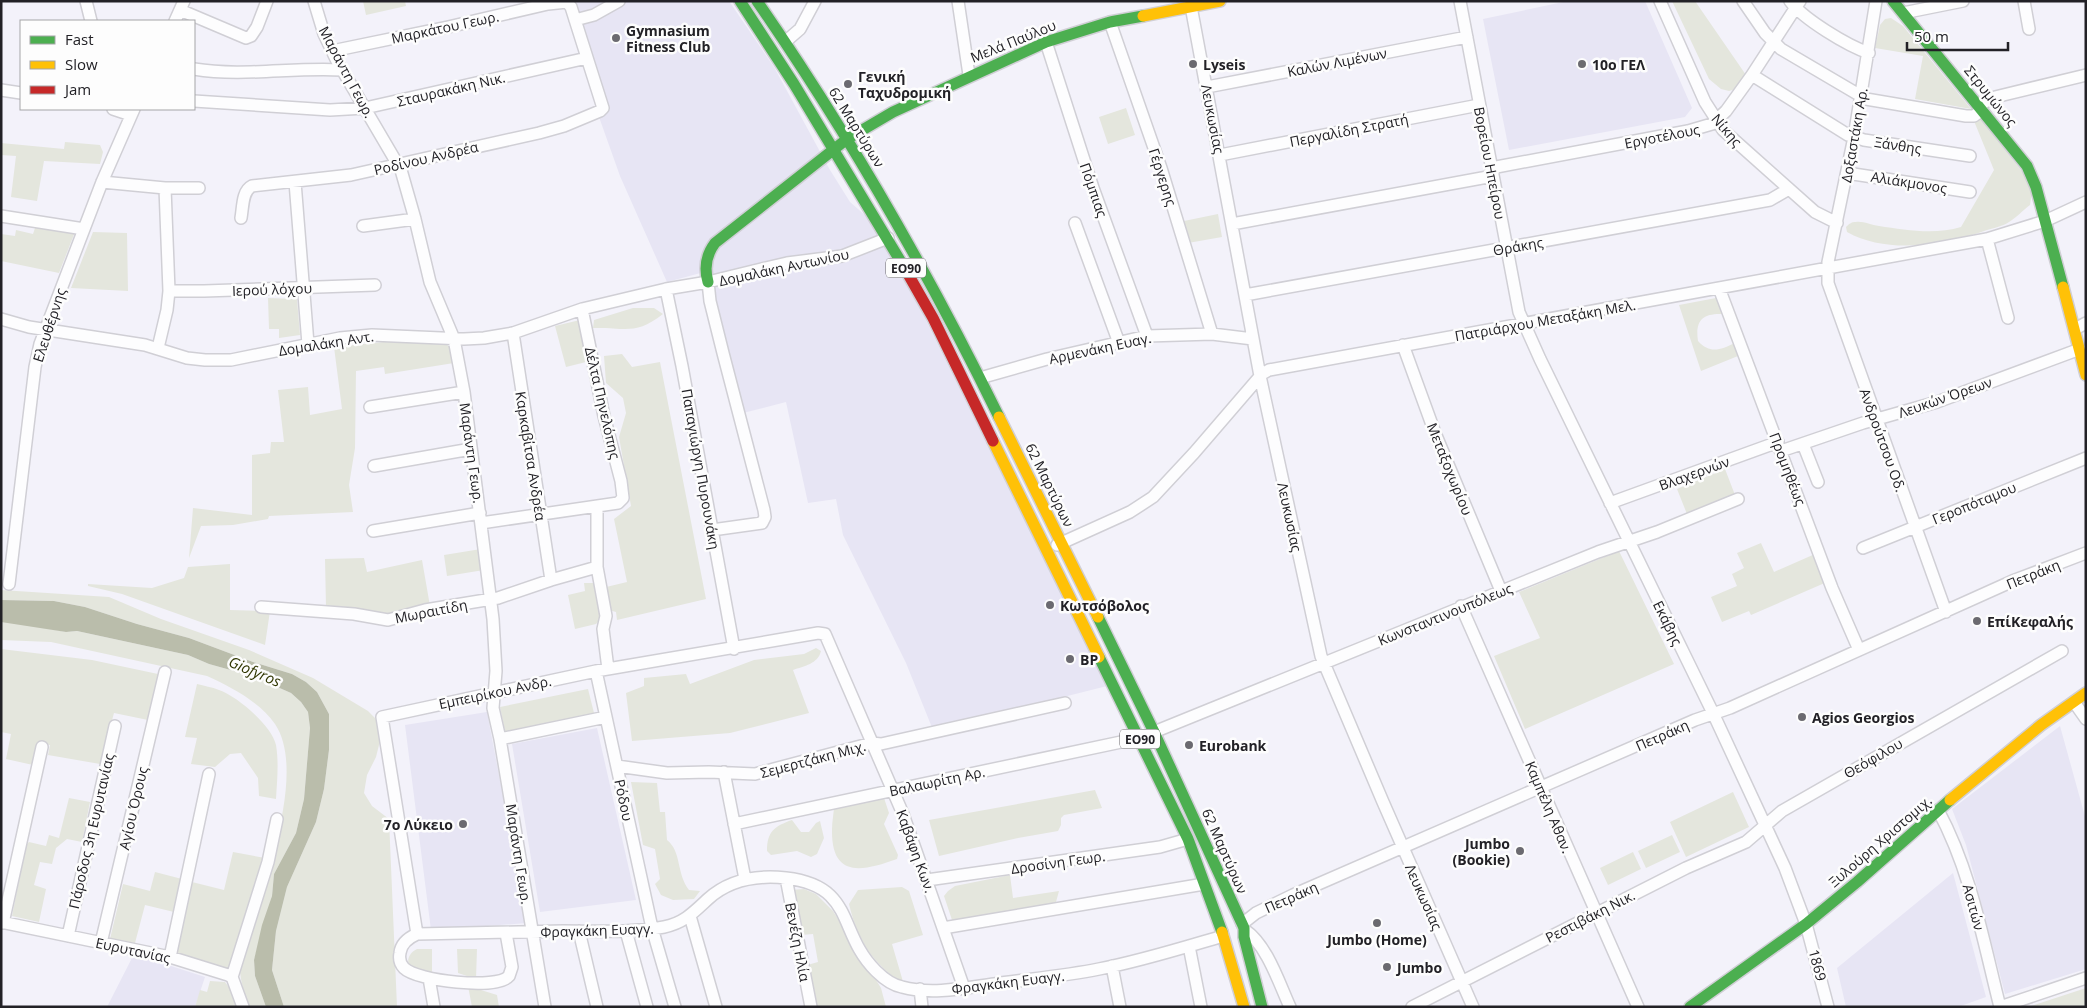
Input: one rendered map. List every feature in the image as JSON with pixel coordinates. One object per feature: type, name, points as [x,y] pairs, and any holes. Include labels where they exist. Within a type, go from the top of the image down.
[{"type":"main road","name":"ΕΟ90","points":[[740,1],[888,238],[933,318],[1188,839],[1223,936],[1244,1007]]},
{"type":"main road","name":"62 Μαρτύρων","points":[[757,1],[848,139],[928,276],[980,378],[1154,732],[1243,929],[1262,1007]]},
{"type":"main road","name":"Μελά Παύλου","points":[[708,282],[706,275],[707,257],[714,243],[848,139],[893,112],[969,75],[1046,42],[1110,22],[1190,4],[1220,1]]},
{"type":"main road","name":"Στρυμώνος","points":[[1893,1],[1981,107],[2030,171],[2075,329],[2086,375]]},
{"type":"main road","name":"Ξυλούρη Χριστομιχ.","points":[[1690,1007],[1806,924],[2020,742],[2086,693]]},
{"type":"main road","points":[[1236,920],[1243,929],[1234,943],[1223,936],[1224,925],[1230,921],[1236,920]]},
{"type":"street","points":[[86,1],[91,20]]},
{"type":"street","points":[[175,20],[182,6],[246,38],[251,36],[257,27],[267,1]]},
{"type":"street","name":"Μαράντη Γεωρ.","points":[[314,1],[321,25],[332,51],[398,164],[415,219],[430,282],[454,339],[464,392],[491,600],[496,657],[494,715],[500,739],[545,1007]]},
{"type":"street","points":[[575,20],[594,15],[619,1]]},
{"type":"street","points":[[785,42],[800,29],[815,1]]},
{"type":"street","points":[[958,1],[969,75]]},
{"type":"street","name":"Βορείου Ηπείρου","points":[[1460,1],[1506,249],[1516,299],[1524,324]]},
{"type":"street","name":"Νίκης","points":[[1660,1],[1705,102],[1716,121],[1728,136],[1815,212],[1837,223]]},
{"type":"street","points":[[1743,1],[1774,43],[1791,55],[1871,100],[1974,116],[1981,107],[1995,96],[2086,75]]},
{"type":"street","name":"Δοξαστάκη Αρ.","points":[[1828,268],[1854,137],[1876,1]]},
{"type":"street","points":[[1903,13],[1963,1]]},
{"type":"street","points":[[2024,1],[2029,29]]},
{"type":"street","name":"Μαρκάτου Γεωρ.","points":[[332,51],[448,28],[557,2],[569,4],[602,110]]},
{"type":"street","name":"Λευκωσίας","points":[[1190,4],[1220,155],[1260,376],[1311,616],[1323,663],[1473,1007]]},
{"type":"street","points":[[1795,4],[1852,46],[1869,53]]},
{"type":"street","name":"Εργοτέλους","points":[[1232,224],[1708,126],[1716,121],[1752,76],[1774,43],[1795,4]]},
{"type":"street","name":"Γέργερης","points":[[1110,22],[1161,168],[1212,334]]},
{"type":"street","name":"Καλών Λιμένων","points":[[1207,86],[1467,37]]},
{"type":"street","name":"Πόμπιας","points":[[1046,42],[1093,188],[1147,336]]},
{"type":"street","name":"Σταυρακάκη Νικ.","points":[[195,101],[330,110],[365,108],[587,58]]},
{"type":"street","points":[[195,69],[255,73],[326,69],[342,70]]},
{"type":"street","name":"Ξάνθης","points":[[1752,76],[1844,134],[1970,156]]},
{"type":"street","points":[[1,90],[20,93]]},
{"type":"street","name":"Περγαλίδη Στρατή","points":[[1220,155],[1480,105]]},
{"type":"street","points":[[120,110],[133,112]]},
{"type":"street","name":"Ροδίνου Ανδρέα","points":[[241,218],[247,189],[252,186],[351,175],[547,131],[602,110]]},
{"type":"street","name":"Ελευθέρνης","points":[[9,584],[35,367],[45,329],[102,182],[133,112]]},
{"type":"street","name":"Αλιάκμονος","points":[[1847,173],[1970,192]]},
{"type":"street","points":[[102,182],[165,188],[199,188]]},
{"type":"street","points":[[295,182],[308,344]]},
{"type":"street","points":[[158,348],[167,310],[169,291],[165,188]]},
{"type":"street","name":"Θράκης","points":[[1245,295],[1770,200],[1777,198],[1789,189]]},
{"type":"street","name":"Πατριάρχου Μεταξάκη Μελ.","points":[[1046,550],[1130,512],[1152,497],[1194,453],[1260,376],[1269,370],[1987,239],[2045,221],[2086,202]]},
{"type":"street","points":[[1,216],[84,228]]},
{"type":"street","points":[[363,226],[415,219]]},
{"type":"street","points":[[1075,223],[1119,343]]},
{"type":"street","name":"Δομαλάκη Αντωνίου","points":[[708,282],[787,263],[842,256],[888,238]]},
{"type":"street","points":[[1987,239],[2008,318]]},
{"type":"street","name":"Ανδρούτσου Οδ.","points":[[1828,268],[1829,289],[1946,612]]},
{"type":"street","points":[[708,282],[716,327],[765,517],[762,523],[712,530]]},
{"type":"street","name":"Δομαλάκη Αντ.","points":[[1,319],[24,326],[91,338],[121,340],[158,348],[188,358],[224,360],[340,338],[372,335],[454,339],[484,338],[513,333],[582,308],[666,289],[708,282]]},
{"type":"street","name":"Ιερού λόχου","points":[[169,291],[375,285]]},
{"type":"street","name":"Προμηθέως","points":[[1719,288],[1832,588],[1859,650]]},
{"type":"street","name":"Παπαγιώργη Πυρουνάκη","points":[[666,289],[734,648]]},
{"type":"street","name":"Δέλτα Πηνελόπης","points":[[582,308],[604,416],[621,481],[623,498],[618,503],[597,506]]},
{"type":"street","points":[[2075,329],[2086,323]]},
{"type":"street","name":"Εκάβης","points":[[1524,324],[1766,825],[1793,885],[1806,924]]},
{"type":"street","name":"Καρκαβίτσα Ανδρέα","points":[[513,333],[551,580]]},
{"type":"street","name":"Αρμενάκη Ευαγ.","points":[[980,378],[1048,359],[1147,336],[1212,334],[1253,339]]},
{"type":"street","name":"Μεταξοχωρίου","points":[[1403,345],[1435,433],[1501,591]]},
{"type":"street","name":"Λευκών Όρεων","points":[[1779,447],[1803,444],[1937,402],[2080,349]]},
{"type":"street","points":[[370,407],[464,392]]},
{"type":"street","points":[[1803,444],[1818,482]]},
{"type":"street","name":"Βλαχερνών","points":[[1610,503],[1779,447]]},
{"type":"street","points":[[374,466],[471,449]]},
{"type":"street","name":"Γεροπόταμου","points":[[1863,548],[2086,458]]},
{"type":"street","name":"Κωνσταντινουπόλεως","points":[[1154,732],[1461,606],[1628,541],[1657,532],[1738,499]]},
{"type":"street","points":[[373,531],[481,518],[540,515],[597,506],[597,567],[606,616],[603,629],[608,669]]},
{"type":"street","name":"Πετράκη","points":[[1243,929],[1256,913],[1286,899],[1713,713],[1730,708],[2028,575],[2086,553]]},
{"type":"street","name":"Μωραιτίδη","points":[[261,607],[354,614],[388,620],[424,610],[491,600],[597,567]]},
{"type":"street","name":"Καμπέλη Αθαν.","points":[[1461,606],[1638,1007]]},
{"type":"street","name":"Εμπειρίκου Ανδρ.","points":[[417,934],[382,717],[596,671],[818,633],[825,634]]},
{"type":"street","name":"Καβάφη Κων.","points":[[825,634],[903,814],[964,988]]},
{"type":"street","name":"Θεόφιλου","points":[[1766,825],[1782,811],[2062,651]]},
{"type":"street","name":"Ρόδου","points":[[596,671],[652,928],[675,1007]]},
{"type":"street","name":"Αγίου Όρους","points":[[101,943],[165,672]]},
{"type":"street","points":[[2074,702],[2086,719]]},
{"type":"street","name":"Σεμερτζάκη Μιχ.","points":[[617,766],[667,773],[724,772],[755,774],[872,743],[881,744],[1065,703]]},
{"type":"street","points":[[500,739],[606,718]]},
{"type":"street","name":"Πάροδος 3η Ευρυτανίας","points":[[68,936],[115,726]]},
{"type":"street","name":"Βαλαωρίτη Αρ.","points":[[734,824],[1140,738]]},
{"type":"street","points":[[2,923],[42,747]]},
{"type":"street","points":[[724,772],[745,879]]},
{"type":"street","points":[[170,957],[209,774]]},
{"type":"street","name":"Ασιτών","points":[[1938,810],[1951,835],[1966,875],[2000,1007]]},
{"type":"street","points":[[243,1007],[232,978],[268,862],[277,819]]},
{"type":"street","name":"Ρεστιβάκη Νικ.","points":[[1412,1007],[1595,912],[1686,868],[1746,842],[1766,825]]},
{"type":"street","name":"Δροσίνη Γεωρ.","points":[[927,880],[1160,847],[1188,839]]},
{"type":"street","name":"Φραγκάκη Ευαγγ.","points":[[417,934],[652,928],[678,923],[690,916],[716,892],[730,884],[745,879],[786,878],[809,882],[825,890],[836,904],[862,954],[875,970],[894,984],[920,989],[964,988],[1064,975],[1112,966],[1223,936]]},
{"type":"street","name":"Βενέζη Ηλία","points":[[786,878],[811,1007]]},
{"type":"street","points":[[943,928],[1204,884]]},
{"type":"street","points":[[690,916],[716,1007]]},
{"type":"street","name":"Ευρυτανίας","points":[[2,923],[170,957],[232,978]]},
{"type":"street","name":"1869","points":[[1806,924],[1828,1007]]},
{"type":"street","points":[[1243,929],[1256,938],[1290,1007]]},
{"type":"street","points":[[626,930],[647,1007]]},
{"type":"street","points":[[579,931],[597,1007]]},
{"type":"street","points":[[417,934],[409,937],[404,943],[400,955],[401,962],[407,970],[429,978],[472,983],[502,982],[509,976],[512,967],[506,933]]},
{"type":"street","points":[[1189,946],[1201,1007]]},
{"type":"street","points":[[1112,966],[1120,1007]]},
{"type":"street","points":[[429,978],[434,1007]]},
{"type":"street","points":[[2000,1007],[2086,978]]},
{"type":"street","points":[[920,989],[922,1007]]},
{"type":"shaded area","points":[[363,1],[405,1],[406,6],[366,15]]},
{"type":"shaded area","points":[[570,1],[729,1],[774,67],[830,170],[850,202],[875,224],[917,302],[1107,686],[933,730],[906,663],[843,535],[836,499],[808,503],[786,402],[743,413],[708,271],[667,282],[620,176],[599,117],[610,110]]},
{"type":"shaded area","name":"10ο ΓΕΛ","points":[[1568,1],[1645,1],[1692,108],[1685,117],[1509,150],[1483,19]]},
{"type":"shaded area","points":[[1672,1],[1695,1],[1746,75],[1736,89],[1729,91],[1721,89],[1709,79]]},
{"type":"shaded area","points":[[1891,18],[1903,26],[1971,109],[1915,99],[1923,56],[1875,48],[1880,25],[1885,19]]},
{"type":"shaded area","points":[[1126,108],[1135,135],[1108,144],[1099,117]]},
{"type":"shaded area","points":[[1980,118],[2028,179],[2032,191],[2030,205],[2004,225],[1953,240],[1935,243],[1917,245],[1880,244],[1847,232],[1846,227],[1853,222],[1920,231],[1941,231],[1961,227],[1994,170],[1974,121]]},
{"type":"shaded area","points":[[65,142],[100,145],[103,152],[100,164],[44,161],[37,201],[11,197],[16,156],[1,155],[1,143],[64,149]]},
{"type":"shaded area","points":[[1218,214],[1222,237],[1188,243],[1184,221]]},
{"type":"shaded area","points":[[36,225],[75,232],[59,273],[1,261],[1,234],[15,236],[16,230],[33,234]]},
{"type":"shaded area","points":[[93,232],[127,233],[128,291],[71,288]]},
{"type":"shaded area","points":[[268,298],[297,299],[300,335],[279,338],[279,329],[269,329]]},
{"type":"shaded area","points":[[1716,298],[1723,314],[1710,315],[1699,323],[1698,341],[1711,349],[1735,343],[1738,356],[1701,371],[1679,305]]},
{"type":"shaded area","points":[[633,308],[654,308],[663,314],[637,328],[593,328],[594,320]]},
{"type":"shaded area","points":[[580,320],[590,361],[566,367],[555,326]]},
{"type":"shaded area","points":[[403,340],[431,341],[445,344],[453,351],[454,363],[385,374],[384,367],[356,371],[355,448],[349,485],[353,512],[269,516],[268,519],[233,525],[201,526],[189,558],[193,508],[252,515],[252,455],[270,453],[271,442],[284,442],[278,390],[308,387],[310,415],[342,409],[334,347]]},
{"type":"shaded area","points":[[622,354],[632,367],[660,362],[706,599],[617,620],[616,612],[609,610],[602,588],[627,582],[614,519],[631,506],[619,437],[626,413],[623,398],[606,383],[604,356]]},
{"type":"shaded area","points":[[1725,469],[1735,495],[1687,514],[1677,489]]},
{"type":"shaded area","points":[[1761,543],[1774,572],[1815,554],[1827,582],[1751,615],[1749,611],[1722,622],[1711,597],[1737,586],[1732,574],[1744,568],[1737,553]]},
{"type":"shaded area","points":[[481,549],[484,570],[447,576],[444,555]]},
{"type":"shaded area","points":[[1619,551],[1674,664],[1525,729],[1494,656],[1540,638],[1519,592]]},
{"type":"shaded area","points":[[364,558],[367,572],[422,560],[430,606],[383,615],[366,610],[326,607],[325,559]]},
{"type":"shaded area","points":[[230,564],[230,610],[270,611],[265,645],[122,594],[88,586],[88,584],[152,588],[184,578],[188,567]]},
{"type":"shaded area","points":[[584,583],[593,583],[597,586],[602,618],[596,624],[575,629],[568,595],[585,591]]},
{"type":"shaded area","points":[[1,590],[109,597],[161,619],[249,650],[313,678],[368,711],[380,723],[381,737],[376,757],[367,775],[364,793],[372,806],[389,819],[397,1007],[284,1007],[272,970],[276,931],[287,887],[316,822],[324,789],[329,750],[329,714],[317,692],[306,682],[292,674],[253,662],[189,638],[85,607],[54,601],[1,600]]},
{"type":"shaded area","points":[[7,621],[66,632],[77,631],[188,655],[209,664],[252,676],[291,693],[308,712],[310,728],[304,799],[296,833],[274,874],[272,896],[254,960],[255,976],[266,1007],[249,1007],[241,981],[240,966],[275,845],[286,792],[286,766],[283,743],[275,724],[253,702],[235,690],[207,676],[51,642],[1,640],[1,622]]},
{"type":"shaded area","points":[[816,648],[821,651],[814,662],[793,670],[809,713],[730,733],[632,741],[626,693],[644,686],[644,678],[686,674],[690,684],[754,660],[804,654]]},
{"type":"shaded area","points":[[1,649],[92,660],[158,674],[148,720],[114,713],[100,764],[48,755],[50,745],[38,743],[33,765],[6,759],[11,734],[1,732]]},
{"type":"shaded area","points":[[197,684],[216,689],[235,698],[268,729],[273,737],[277,752],[276,799],[259,796],[258,778],[241,753],[230,754],[215,767],[191,764],[197,738],[185,737]]},
{"type":"shaded area","points":[[588,689],[594,713],[505,732],[500,707]]},
{"type":"shaded area","name":"7o Λύκειο","points":[[487,712],[527,923],[431,930],[405,725]]},
{"type":"shaded area","points":[[2060,726],[2086,820],[2086,969],[2005,994],[1966,845],[1952,809]]},
{"type":"shaded area","points":[[597,728],[636,900],[540,912],[512,744]]},
{"type":"shaded area","points":[[631,782],[657,783],[660,812],[665,812],[667,840],[675,850],[682,877],[689,890],[700,891],[694,899],[673,900],[661,895],[655,884],[660,879],[655,849],[643,845]]},
{"type":"shaded area","points":[[1095,790],[1102,808],[1064,815],[1061,818],[1061,825],[1058,831],[939,856],[929,820]]},
{"type":"shaded area","points":[[1733,792],[1749,827],[1686,857],[1670,822]]},
{"type":"shaded area","points":[[883,795],[889,813],[884,824],[898,855],[897,859],[872,867],[860,868],[851,867],[843,863],[837,856],[833,845],[834,805]]},
{"type":"shaded area","points":[[69,798],[90,802],[82,842],[67,839],[56,848],[52,864],[40,862],[34,885],[46,889],[39,922],[12,916],[26,845],[29,842],[46,846],[49,835],[59,838]]},
{"type":"shaded area","points":[[792,820],[801,832],[809,832],[820,821],[824,838],[817,854],[811,857],[797,851],[771,855],[767,851],[767,844],[773,830]]},
{"type":"shaded area","points":[[1672,835],[1680,852],[1646,868],[1638,851]]},
{"type":"shaded area","points":[[233,852],[265,858],[229,969],[175,954],[192,882],[224,890]]},
{"type":"shaded area","points":[[1633,852],[1641,869],[1608,885],[1600,868]]},
{"type":"shaded area","points":[[155,872],[182,879],[174,912],[145,905],[135,943],[110,939],[123,884],[150,891]]},
{"type":"shaded area","points":[[1953,873],[1986,997],[1958,1007],[1846,1007],[1837,968]]},
{"type":"shaded area","points":[[1010,875],[1013,898],[1059,891],[1056,902],[1040,908],[953,923],[944,896],[948,891],[955,886]]},
{"type":"shaded area","points":[[902,887],[909,891],[923,935],[892,944],[904,985],[875,960],[868,950],[857,930],[849,904],[858,890]]},
{"type":"shaded area","points":[[804,889],[816,894],[833,911],[881,988],[886,1007],[813,1007],[804,966],[818,962],[813,934],[801,935],[791,890]]},
{"type":"shaded area","points":[[417,949],[432,949],[432,973],[412,968],[408,963],[412,952]]},
{"type":"shaded area","points":[[457,949],[477,949],[476,979],[458,973]]},
{"type":"shaded area","points":[[134,954],[205,977],[195,1007],[107,1007]]},
{"type":"shaded area","points":[[210,981],[225,982],[231,990],[236,1007],[195,1007],[200,990],[207,992]]},
{"type":"shaded area","points":[[468,986],[497,995],[499,1007],[472,1007]]},
{"type":"shaded area","points":[[2086,988],[2086,1007],[2028,1007]]},
{"type":"water","name":"Giofyros","points":[[1,600],[54,601],[85,607],[189,638],[253,662],[292,674],[306,682],[317,692],[329,714],[329,750],[324,789],[316,822],[287,887],[276,931],[272,970],[284,1007],[266,1007],[255,976],[254,960],[262,925],[272,896],[274,874],[296,833],[304,799],[310,728],[308,712],[291,693],[252,676],[209,664],[188,655],[77,631],[66,632],[1,622]]},
{"type":"traffic: fast","points":[[740,1],[794,84],[904,267]]},
{"type":"traffic: fast","points":[[757,1],[824,102],[886,205],[944,310],[999,417]]},
{"type":"traffic: fast","points":[[1893,1],[2027,166],[2036,187],[2063,287]]},
{"type":"traffic: fast","points":[[708,282],[707,262],[715,243],[847,139],[893,112],[1046,42],[1110,22],[1143,16]]},
{"type":"traffic: fast","points":[[1098,617],[1154,732],[1244,928],[1244,937],[1262,1007]]},
{"type":"traffic: fast","points":[[1099,657],[1188,839],[1222,932]]},
{"type":"traffic: fast","points":[[1690,1007],[1806,924],[1950,800]]},
{"type":"traffic: slow","points":[[1143,16],[1220,1]]},
{"type":"traffic: slow","points":[[2063,287],[2086,375]]},
{"type":"traffic: slow","points":[[999,417],[1098,617]]},
{"type":"traffic: slow","points":[[993,441],[1099,657]]},
{"type":"traffic: slow","points":[[1950,800],[2041,725],[2086,693]]},
{"type":"traffic: slow","points":[[1222,932],[1244,1007]]},
{"type":"traffic: jam","points":[[904,267],[933,318],[993,441]]},
{"type":"place","name":"Gymnasium Fitness Club","points":[[616,38]]},
{"type":"place","name":"Lyseis","points":[[1193,64]]},
{"type":"place","name":"10ο ΓΕΛ","points":[[1582,64]]},
{"type":"place","name":"Γενική Ταχυδρομική","points":[[848,84]]},
{"type":"place","name":"Κωτσόβολος","points":[[1050,605]]},
{"type":"place","name":"ΕπίΚεφαλής","points":[[1977,621]]},
{"type":"place","name":"BP","points":[[1070,659]]},
{"type":"place","name":"Agios Georgios","points":[[1802,717]]},
{"type":"place","name":"Eurobank","points":[[1189,745]]},
{"type":"place","name":"7o Λύκειο","points":[[463,824]]},
{"type":"place","name":"Jumbo (Bookie)","points":[[1520,851]]},
{"type":"place","name":"Jumbo (Home)","points":[[1377,923]]},
{"type":"place","name":"Jumbo","points":[[1387,967]]}]
